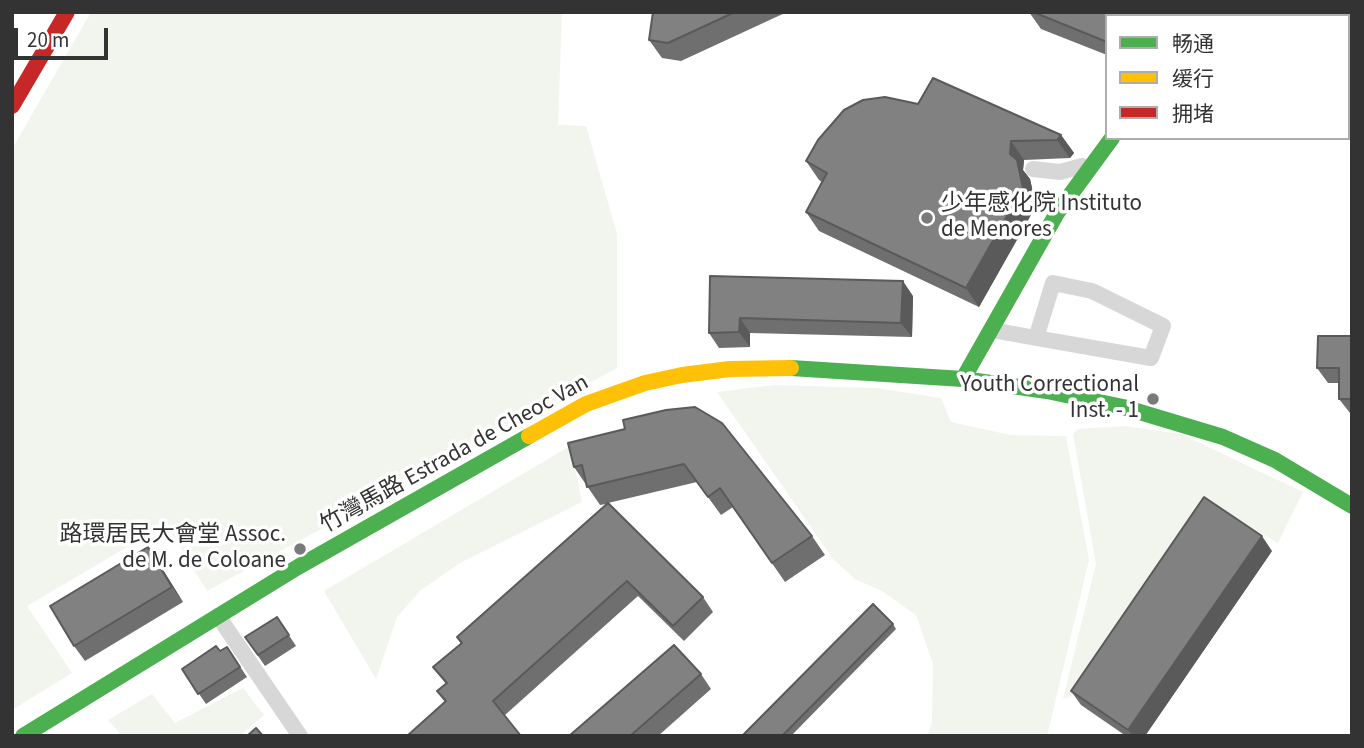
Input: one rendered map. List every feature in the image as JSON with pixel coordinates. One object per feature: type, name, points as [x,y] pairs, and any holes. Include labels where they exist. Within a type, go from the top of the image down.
[{"type":"main road","points":[[12,106],[67,12]]},
{"type":"main road","points":[[963,379],[1057,214],[1111,140]]},
{"type":"main road","name":"竹灣馬路 Estrada de Cheoc Van","points":[[23,736],[298,567],[586,404],[645,383],[682,375],[730,369],[787,368],[963,379],[1048,391],[1123,407],[1223,437],[1275,460],[1352,506]]},
{"type":"lane","points":[[1057,214],[1056,190],[1033,169],[1060,172],[1098,158]]},
{"type":"lane","points":[[990,330],[1036,338],[1151,358],[1163,326],[1092,292],[1053,283],[1036,338]]},
{"type":"lane","points":[[218,616],[300,736]]},
{"type":"shaded area","points":[[91,12],[562,12],[558,125],[586,126],[617,234],[617,368],[207,591],[166,524],[27,606],[72,673],[12,710],[12,149]]},
{"type":"shaded area","points":[[774,385],[876,388],[941,398],[951,422],[1010,435],[1066,436],[1089,560],[1047,736],[927,736],[932,723],[933,664],[916,615],[882,591],[855,579],[833,559],[717,392]]},
{"type":"shaded area","points":[[1125,426],[1181,434],[1303,492],[1278,543],[1213,505],[1074,695],[1063,699],[1096,564],[1073,434],[1078,429]]},
{"type":"shaded area","points":[[570,446],[582,502],[460,563],[421,590],[397,617],[376,679],[324,591]]},
{"type":"shaded area","points":[[243,688],[264,715],[240,736],[122,736],[108,720],[152,694],[175,723]]},
{"type":"building","points":[[653,12],[735,12],[668,43],[649,40]]},
{"type":"building","points":[[1033,12],[1142,12],[1105,14],[1105,41]]},
{"type":"building","points":[[1297,12],[1352,12],[1352,22],[1350,23],[1350,14]]},
{"type":"building","name":"少年感化院 Instituto de Menores","points":[[933,78],[1061,135],[1057,140],[1011,141],[1010,154],[1017,160],[1023,188],[966,288],[806,212],[827,173],[806,161],[818,140],[844,110],[863,100],[885,97],[918,104]]},
{"type":"building","points":[[710,276],[903,281],[901,323],[740,318],[739,332],[709,333]]},
{"type":"building","points":[[1318,336],[1352,336],[1352,399],[1339,399],[1339,368],[1317,368]]},
{"type":"building","points":[[695,407],[722,423],[812,536],[772,563],[720,488],[708,497],[684,464],[587,487],[582,465],[574,467],[568,443],[625,429],[623,420],[666,410]]},
{"type":"building","points":[[1204,497],[1262,536],[1128,730],[1071,691]]},
{"type":"building","points":[[608,503],[703,597],[673,626],[627,581],[493,701],[521,736],[407,736],[446,701],[437,691],[447,683],[433,667],[462,643],[457,637]]},
{"type":"building","points":[[148,547],[172,587],[74,646],[50,606]]},
{"type":"building","points":[[873,604],[893,624],[782,736],[742,736]]},
{"type":"building","points":[[277,617],[289,635],[258,655],[245,637]]},
{"type":"building","points":[[674,645],[701,674],[630,736],[569,736]]},
{"type":"building","points":[[216,646],[220,651],[227,647],[240,667],[198,694],[182,669]]},
{"type":"building","points":[[256,728],[263,736],[247,736]]},
{"type":"traffic: fast","points":[[963,379],[1057,213],[1111,140]]},
{"type":"traffic: fast","points":[[791,368],[963,379],[1047,391],[1123,407],[1223,437],[1275,460],[1352,506]]},
{"type":"traffic: fast","points":[[23,736],[298,567],[529,436]]},
{"type":"traffic: slow","points":[[529,436],[586,404],[645,383],[730,369],[791,368]]},
{"type":"traffic: jam","points":[[12,106],[67,12]]},
{"type":"place","name":"少年感化院 Instituto de Menores","points":[[927,218]]},
{"type":"place","name":"Youth Correctional Inst. - 1","points":[[1153,399]]},
{"type":"place","name":"路環居民大會堂 Assoc. de M. de Coloane","points":[[300,549]]}]
